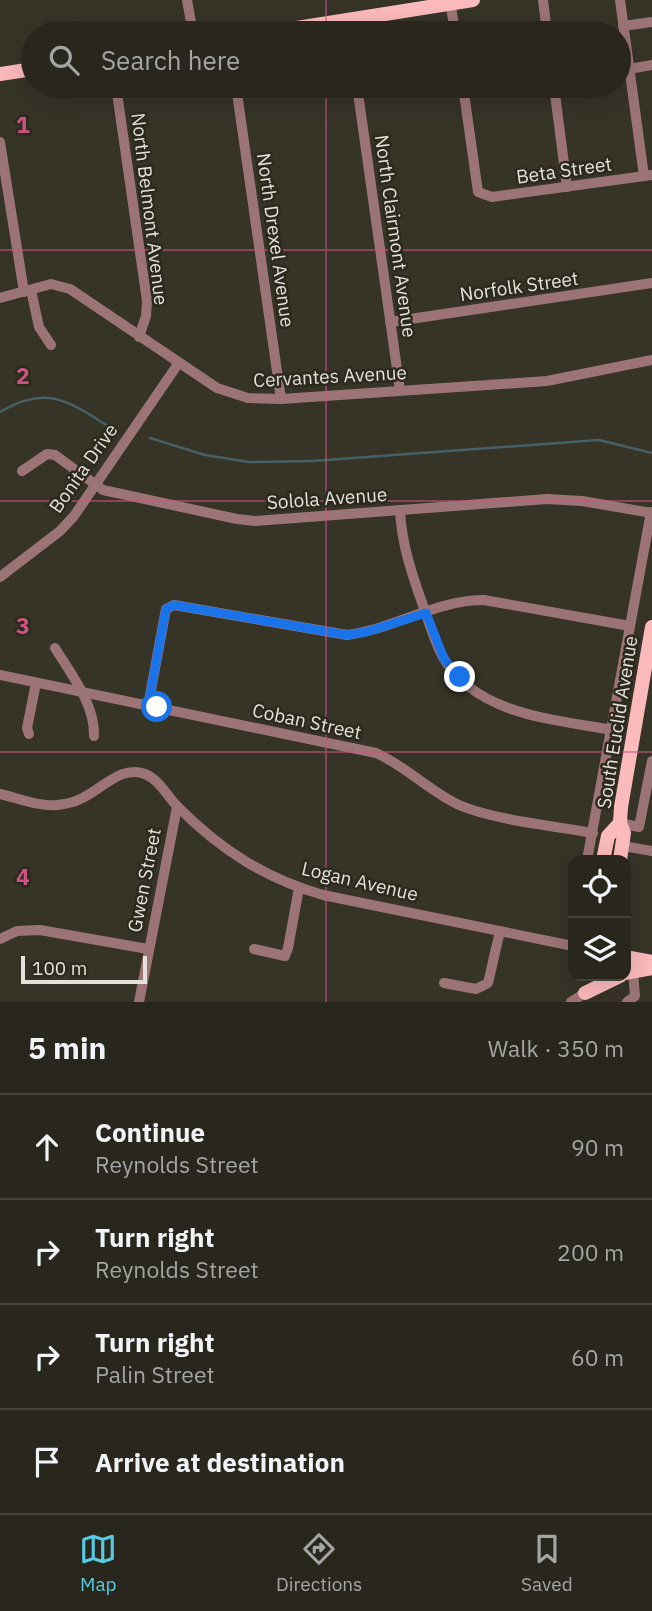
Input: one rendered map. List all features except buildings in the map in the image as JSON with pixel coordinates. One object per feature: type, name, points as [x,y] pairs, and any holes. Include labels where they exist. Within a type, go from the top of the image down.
[{"type":"main road","points":[[369,21],[450,2],[473,0]]},
{"type":"main road","points":[[0,74],[21,71]]},
{"type":"main road","name":"South Euclid Avenue","points":[[621,853],[624,833],[620,823],[629,755],[652,627]]},
{"type":"main road","name":"South Euclid Avenue","points":[[604,855],[608,836],[620,823]]},
{"type":"main road","points":[[631,958],[652,962]]},
{"type":"main road","points":[[631,972],[652,968]]},
{"type":"main road","points":[[585,999],[588,981]]},
{"type":"main road","points":[[585,999],[613,981]]},
{"type":"street","points":[[187,0],[191,21]]},
{"type":"street","points":[[543,0],[546,21]]},
{"type":"street","points":[[620,0],[622,21]]},
{"type":"street","points":[[450,2],[453,21]]},
{"type":"street","points":[[631,25],[652,22]]},
{"type":"street","points":[[631,69],[652,65]]},
{"type":"street","points":[[631,83],[648,176]]},
{"type":"street","name":"North Belmont Avenue","points":[[118,98],[146,301],[146,316],[139,337]]},
{"type":"street","name":"North Drexel Avenue","points":[[238,98],[281,399]]},
{"type":"street","name":"North Clairmont Avenue","points":[[359,98],[400,390]]},
{"type":"street","name":"Beta Street","points":[[465,98],[478,192],[482,195],[492,197],[648,176]]},
{"type":"street","points":[[555,98],[566,187]]},
{"type":"street","points":[[639,137],[652,135]]},
{"type":"street","points":[[0,142],[27,291],[39,327],[51,345]]},
{"type":"street","name":"Norfolk Street","points":[[390,322],[652,283]]},
{"type":"street","name":"Cervantes Avenue","points":[[0,299],[51,285],[70,289],[178,364],[230,394],[248,398],[281,399],[547,380],[652,360]]},
{"type":"street","name":"Bonita Drive","points":[[0,576],[60,531],[74,516],[178,364]]},
{"type":"street","name":"Solola Avenue","points":[[22,471],[47,454],[55,455],[103,490],[255,521],[547,499],[582,501],[652,512]]},
{"type":"street","points":[[400,511],[404,551],[444,659],[470,686],[491,701],[527,714],[611,730]]},
{"type":"street","points":[[588,855],[652,512]]},
{"type":"street","points":[[148,706],[166,609],[174,605],[347,635],[366,632],[449,604],[484,600],[630,626]]},
{"type":"street","points":[[55,648],[83,692],[94,736]]},
{"type":"street","name":"Coban Street","points":[[0,675],[376,753],[397,762],[444,797],[475,811],[593,833]]},
{"type":"street","points":[[29,734],[27,728],[36,683]]},
{"type":"street","points":[[620,823],[639,827],[652,761]]},
{"type":"street","name":"Logan Avenue","points":[[0,794],[57,805],[79,800],[118,777],[133,772],[152,778],[177,807],[231,854],[299,888],[499,931],[568,941]]},
{"type":"street","name":"Gwen Street","points":[[139,1002],[177,807]]},
{"type":"street","points":[[621,853],[652,851]]},
{"type":"street","points":[[254,949],[285,956],[299,888]]},
{"type":"street","points":[[0,939],[17,931],[40,930],[148,949]]},
{"type":"street","points":[[444,983],[476,989],[488,983],[499,931]]},
{"type":"street","points":[[626,1002],[635,996],[629,981]]},
{"type":"street","points":[[571,1002],[585,999]]},
{"type":"waterway","points":[[0,412],[31,399],[57,399],[82,410],[111,428]]},
{"type":"waterway","points":[[150,438],[205,455],[249,462],[312,461],[599,440],[652,453]]},
{"type":"route","points":[[157,707],[148,706],[166,609],[174,605],[347,635],[366,632],[426,613],[444,659],[460,677]]}]
